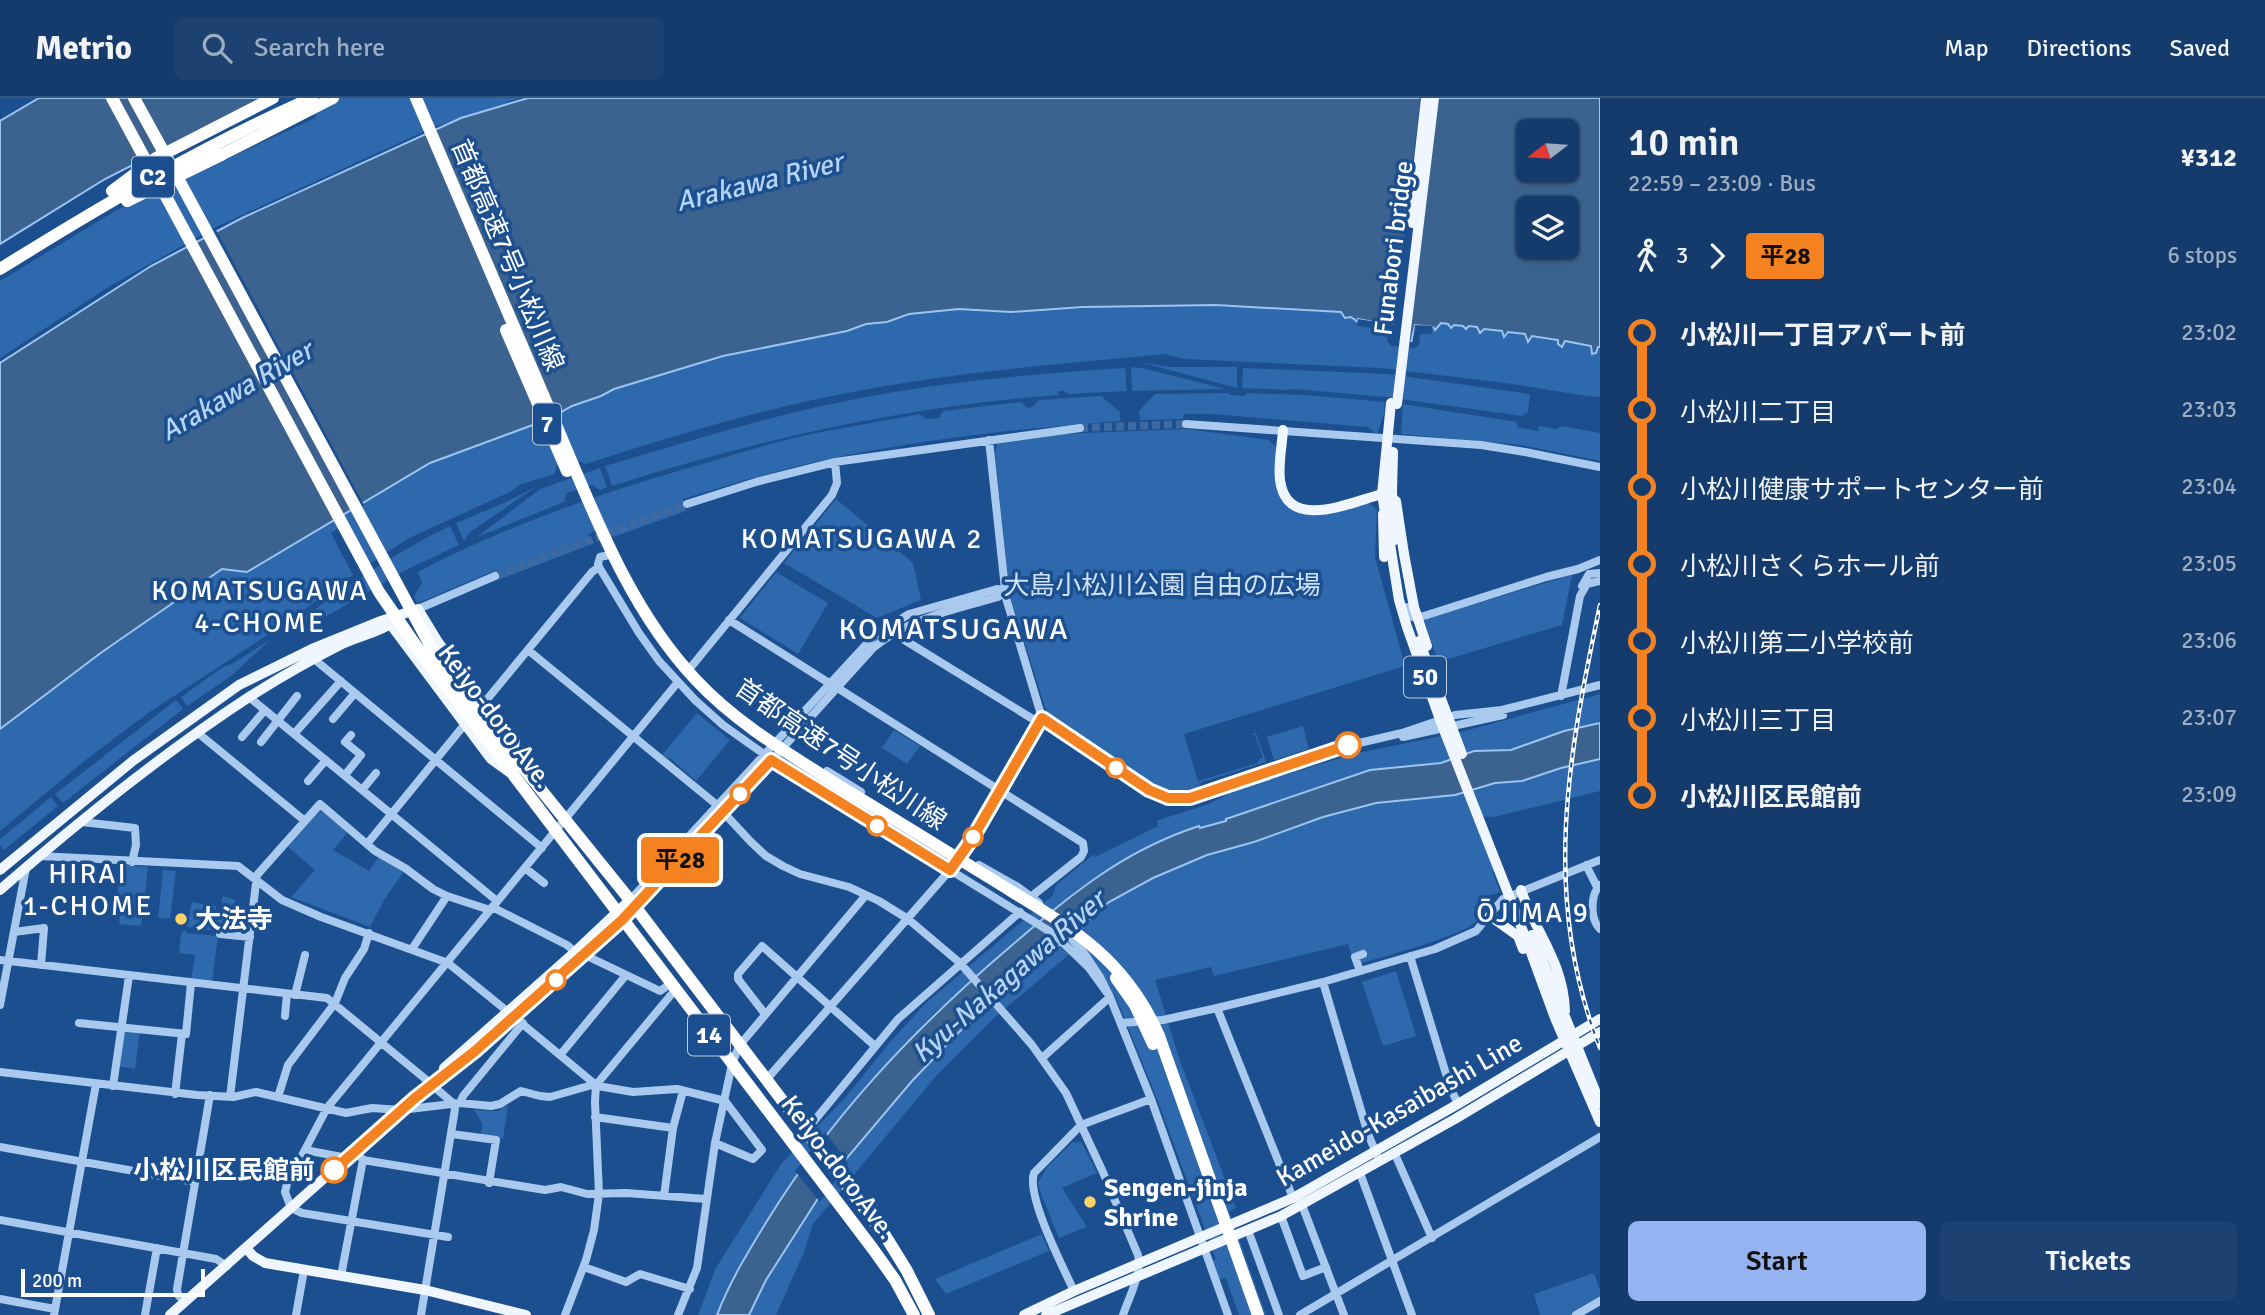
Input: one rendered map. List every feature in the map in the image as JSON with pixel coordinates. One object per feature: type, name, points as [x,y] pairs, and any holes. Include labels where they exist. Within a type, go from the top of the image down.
[{"type":"highway","name":"Keiyo-doro Ave.","points":[[112,98],[379,592],[566,820],[766,1080],[897,1254],[929,1315]]},
{"type":"highway","name":"Keiyo-doro Ave.","points":[[134,98],[426,650],[509,772],[884,1264],[914,1315]]},
{"type":"highway","points":[[112,191],[156,158],[273,98]]},
{"type":"highway","name":"C2","points":[[0,260],[112,191],[196,145],[292,98]]},
{"type":"highway","name":"C2","points":[[0,268],[190,157],[312,98]]},
{"type":"highway","points":[[40,243],[70,232],[333,98]]},
{"type":"highway","name":"首都高速7号小松川線","points":[[407,98],[566,469],[610,566],[641,623],[692,687],[751,738],[1052,926],[1097,958],[1117,980],[1144,1024],[1162,1066],[1250,1315]]},
{"type":"highway","name":"首都高速7号小松川線","points":[[416,98],[605,537],[648,619],[698,682],[756,731],[1055,919],[1095,947],[1124,975],[1142,1001],[1159,1036],[1258,1315]]},
{"type":"main road","name":"Funabori bridge","points":[[1394,403],[1426,98]]},
{"type":"main road","name":"Funabori bridge","points":[[1394,403],[1434,98]]},
{"type":"main road","name":"50","points":[[1394,403],[1394,534],[1413,625],[1446,723]]},
{"type":"main road","name":"50","points":[[1394,403],[1386,493],[1399,600],[1406,627],[1446,723],[1600,1122]]},
{"type":"main road","points":[[1283,430],[1280,480],[1284,493],[1305,510],[1320,512],[1386,493],[1393,457]]},
{"type":"main road","points":[[1390,439],[1383,512],[1384,557],[1404,639],[1446,723]]},
{"type":"main road","points":[[1386,493],[1398,506],[1415,607],[1446,723]]},
{"type":"main road","points":[[0,890],[82,822],[249,697],[314,659],[418,609],[438,642],[498,723],[515,739],[513,756]]},
{"type":"main road","points":[[0,870],[134,760],[239,685],[312,649],[377,623],[392,621]]},
{"type":"main road","points":[[392,621],[491,759],[509,772]]},
{"type":"main road","points":[[359,637],[377,623]]},
{"type":"main road","points":[[1521,890],[1560,977],[1560,1019]]},
{"type":"main road","points":[[170,1315],[291,1208],[355,1156],[430,1084],[514,1017],[632,904]]},
{"type":"main road","points":[[1490,916],[1517,936],[1539,995],[1560,1019]]},
{"type":"main road","name":"Kameido-Kasaibashi Line","points":[[1046,1315],[1360,1173],[1378,1157],[1394,1152],[1570,1044],[1600,1019]]},
{"type":"main road","name":"Kameido-Kasaibashi Line","points":[[1024,1315],[1139,1263],[1248,1230],[1281,1216],[1298,1201],[1378,1157],[1458,1104],[1570,1044],[1600,1032]]},
{"type":"main road","name":"50","points":[[1570,1044],[1600,1103]]},
{"type":"main road","points":[[246,1248],[261,1261],[425,1290],[489,1310],[526,1315]]},
{"type":"main road","points":[[1011,1315],[1052,1301]]},
{"type":"street","points":[[1186,424],[1481,445],[1600,467]]},
{"type":"street","points":[[687,503],[835,462],[1080,428]]},
{"type":"street","points":[[989,440],[1005,591],[1042,718],[1140,785],[1168,798],[1190,798],[1455,715],[1502,710],[1600,685]]},
{"type":"street","points":[[691,667],[835,491],[835,462]]},
{"type":"street","points":[[1386,493],[1398,572],[1409,616],[1416,618],[1427,615],[1600,560]]},
{"type":"street","points":[[1081,954],[1020,912],[767,757],[723,725],[678,682],[639,633],[599,567],[598,560],[606,554],[614,554],[620,558],[652,617],[691,667],[733,706],[781,742],[1032,896],[1081,954],[1100,977],[1121,1023],[1228,1315]]},
{"type":"street","points":[[484,703],[592,572],[599,567]]},
{"type":"street","points":[[1560,696],[1586,577],[1594,572],[1600,573]]},
{"type":"street","points":[[418,609],[495,576]]},
{"type":"street","points":[[1580,596],[1587,584],[1600,581]]},
{"type":"street","points":[[632,904],[717,805],[781,742],[874,636],[901,618],[997,589],[1005,591]]},
{"type":"street","points":[[832,685],[894,632],[914,623],[998,597],[1005,591]]},
{"type":"street","points":[[729,620],[1079,840],[1084,847],[1081,857],[1032,896]]},
{"type":"street","points":[[894,632],[1036,721],[1042,718]]},
{"type":"street","points":[[528,650],[717,805]]},
{"type":"street","points":[[314,659],[542,848]]},
{"type":"street","points":[[294,734],[341,681]]},
{"type":"street","points":[[448,1237],[302,1213],[291,1208],[285,1192],[287,1184],[327,1108],[678,682]]},
{"type":"street","points":[[332,719],[355,693]]},
{"type":"street","points":[[261,742],[297,695]]},
{"type":"street","points":[[249,697],[392,814],[493,906],[660,991],[673,987]]},
{"type":"street","points":[[242,737],[265,710]]},
{"type":"street","points":[[766,1080],[950,870],[1042,718]]},
{"type":"street","points":[[367,844],[465,724]]},
{"type":"street","points":[[198,733],[305,821]]},
{"type":"street","points":[[345,775],[361,755],[345,742],[351,734]]},
{"type":"street","points":[[632,904],[724,813],[767,757]]},
{"type":"street","points":[[308,781],[326,760]]},
{"type":"street","points":[[362,790],[376,773]]},
{"type":"street","points":[[230,1097],[257,875],[320,804],[367,844],[447,896],[493,906]]},
{"type":"street","points":[[724,813],[750,841],[783,866],[800,874],[849,887],[908,919],[960,963],[1042,1058],[1066,1093],[1106,1179],[1139,1263],[1123,1315]]},
{"type":"street","points":[[82,822],[135,828],[136,845],[132,862]]},
{"type":"street","points":[[39,856],[132,862],[232,864],[282,900],[447,963],[596,1085]]},
{"type":"street","points":[[1121,1023],[1163,1020],[1217,1008],[1323,982],[1435,949],[1476,931],[1503,899],[1600,860]]},
{"type":"street","points":[[1587,865],[1598,886],[1593,897],[1595,925],[1600,929]]},
{"type":"street","points":[[0,1005],[4,961],[14,932],[26,868]]},
{"type":"street","points":[[525,868],[544,883]]},
{"type":"street","points":[[678,1315],[697,1268],[715,1143],[732,1064],[739,1046],[866,895]]},
{"type":"street","points":[[412,949],[447,896]]},
{"type":"street","points":[[808,1137],[875,1046],[905,1012],[1020,912]]},
{"type":"street","points":[[14,932],[44,928],[41,965]]},
{"type":"street","points":[[278,1097],[288,1065],[334,1004],[345,978],[364,949],[369,933]]},
{"type":"street","points":[[220,934],[250,936]]},
{"type":"street","points":[[765,1014],[738,979],[738,974],[762,946],[875,1046]]},
{"type":"street","points":[[1360,971],[1355,957],[1363,954]]},
{"type":"street","points":[[285,1016],[306,955]]},
{"type":"street","points":[[1410,956],[1450,1087],[1458,1104]]},
{"type":"street","points":[[4,961],[327,998],[457,1104]]},
{"type":"street","points":[[561,1054],[626,975]]},
{"type":"street","points":[[113,1086],[128,976]]},
{"type":"street","points":[[1323,982],[1368,1134],[1378,1157]]},
{"type":"street","points":[[79,1023],[186,1034],[191,984]]},
{"type":"street","points":[[565,1315],[594,1230],[599,1194],[596,1085],[673,987]]},
{"type":"street","points":[[1042,1058],[1110,998]]},
{"type":"street","points":[[1217,1008],[1344,1315]]},
{"type":"street","points":[[421,1315],[457,1104],[514,1017]]},
{"type":"street","points":[[175,1094],[182,1034]]},
{"type":"street","points":[[0,1072],[175,1094],[230,1097],[256,1092],[346,1113],[372,1108],[401,1110],[457,1104],[491,1106],[500,1104],[521,1091],[544,1097],[586,1085],[633,1092],[671,1089],[725,1101],[762,1150],[753,1159],[715,1143]]},
{"type":"street","points":[[0,1299],[54,1312],[96,1084]]},
{"type":"street","points":[[664,1196],[673,1128],[683,1091]]},
{"type":"street","points":[[185,1302],[177,1292],[210,1095]]},
{"type":"street","points":[[1074,1291],[1034,1196],[1031,1179],[1037,1168],[1081,1125],[1151,1099]]},
{"type":"street","points":[[595,1117],[673,1128]]},
{"type":"street","points":[[452,1133],[496,1140],[489,1182]]},
{"type":"street","points":[[1300,1315],[1600,1137]]},
{"type":"street","points":[[0,1147],[195,1181]]},
{"type":"street","points":[[305,1150],[355,1156],[445,1175],[545,1191],[561,1186],[587,1194],[706,1199]]},
{"type":"street","points":[[1394,1152],[1432,1238]]},
{"type":"street","points":[[341,1276],[352,1221],[355,1156]]},
{"type":"street","points":[[1360,1173],[1412,1315]]},
{"type":"street","points":[[1281,1216],[1303,1276],[1326,1267]]},
{"type":"street","points":[[0,1220],[216,1259],[226,1266]]},
{"type":"street","points":[[1248,1230],[1279,1315]]},
{"type":"street","points":[[145,1315],[157,1248]]},
{"type":"street","points":[[583,1266],[626,1282],[640,1275],[690,1289]]},
{"type":"street","points":[[296,1315],[304,1270]]},
{"type":"street","points":[[1576,1315],[1600,1301]]},
{"type":"green space","points":[[326,98],[520,98],[434,127],[218,226],[110,286],[0,358],[0,281],[115,211],[315,118],[319,101]]},
{"type":"green space","points":[[1149,305],[1249,306],[1341,312],[1358,322],[1358,326],[1388,330],[1387,341],[1391,346],[1414,348],[1419,345],[1420,334],[1431,334],[1441,323],[1559,340],[1562,347],[1565,341],[1591,346],[1590,352],[1600,347],[1600,397],[1381,368],[1185,359],[1165,354],[990,371],[860,390],[730,420],[586,464],[578,461],[567,437],[554,474],[519,485],[510,492],[409,538],[363,568],[340,527],[331,533],[353,575],[148,713],[0,831],[0,729],[102,652],[222,569],[247,572],[430,463],[549,419],[572,406],[614,389],[723,356],[847,331],[866,324],[887,322],[909,314],[959,309],[1011,312]]},
{"type":"green space","points":[[1143,363],[1171,367],[1237,367],[1237,388]]},
{"type":"green space","points":[[1131,367],[1142,368],[1225,389],[1132,391]]},
{"type":"green space","points":[[1125,368],[1127,391],[1069,394],[1058,391],[1058,395],[1000,400],[832,427],[722,454],[612,486],[605,466],[815,407],[881,394],[985,380]]},
{"type":"green space","points":[[1243,368],[1388,374],[1530,394],[1528,412],[1522,416],[1386,397],[1293,389],[1242,388]]},
{"type":"green space","points":[[1228,393],[1245,396],[1246,393],[1305,395],[1385,402],[1384,414],[1377,434],[1367,427],[1212,414],[1184,414],[1183,419],[1140,420],[1139,411],[1155,394]]},
{"type":"green space","points":[[1101,396],[1120,412],[1120,421],[940,440],[868,451],[795,467],[683,499],[686,511],[613,537],[605,527],[588,534],[592,544],[498,580],[494,571],[417,603],[414,596],[422,583],[418,572],[487,539],[595,497],[752,449],[813,434],[919,414],[927,419],[939,418],[943,411],[1021,402],[1028,408],[1039,400]]},
{"type":"green space","points":[[1403,404],[1517,422],[1517,427],[1538,431],[1539,426],[1556,429],[1562,426],[1600,433],[1600,461],[1521,445],[1401,434]]},
{"type":"green space","name":"大島小松川公園 自由の広場","points":[[1188,429],[1269,440],[1277,448],[1290,507],[1300,512],[1329,514],[1370,503],[1377,510],[1375,557],[1405,666],[1184,734],[1198,781],[1258,763],[1258,760],[1263,758],[1255,735],[1251,735],[1256,733],[1266,762],[1199,783],[1201,790],[1175,794],[1149,787],[1099,749],[1050,717],[1010,596],[995,454],[997,444],[1060,434]]},
{"type":"green space","points":[[600,468],[607,487],[600,490],[592,485],[567,493],[564,502],[477,537],[540,489]]},
{"type":"green space","points":[[537,486],[469,533],[464,541],[456,523]]},
{"type":"green space","points":[[836,499],[913,563],[921,600],[877,618],[784,563]]},
{"type":"green space","points":[[450,526],[459,545],[402,572],[327,616],[320,616],[283,632],[385,562]]},
{"type":"green space","points":[[776,572],[828,603],[798,654],[740,618]]},
{"type":"green space","points":[[1572,575],[1562,625],[1438,662],[1424,619]]},
{"type":"green space","points":[[271,639],[231,676],[187,706],[181,697],[223,667]]},
{"type":"green space","points":[[1600,694],[1600,723],[1564,731],[1511,750],[1481,750],[1441,763],[1370,770],[1226,818],[1227,821],[1200,828],[1198,826],[1140,851],[1078,889],[933,1014],[876,1075],[786,1190],[740,1265],[717,1315],[698,1315],[716,1268],[781,1164],[844,1099],[926,1003],[1053,895],[1056,885],[1094,854],[1095,857],[1158,826],[1157,821],[1204,805],[1230,792],[1353,754],[1461,732]]},
{"type":"green space","points":[[176,700],[183,709],[63,803],[55,794]]},
{"type":"green space","points":[[697,713],[730,740],[696,781],[670,758],[662,755]]},
{"type":"green space","points":[[1303,726],[1309,749],[1274,760],[1267,737]]},
{"type":"green space","points":[[894,730],[920,746],[907,764],[882,748]]},
{"type":"green space","points":[[1600,759],[1600,791],[1494,817],[1473,816],[1494,868],[1493,873],[1500,892],[1490,896],[1478,920],[1456,933],[1355,965],[1348,944],[1214,976],[1211,967],[1155,980],[1180,1061],[1236,1208],[1229,1211],[1266,1315],[1239,1315],[1226,1278],[1219,1280],[1212,1261],[1216,1259],[1157,1099],[1116,998],[1103,976],[1079,946],[993,1019],[937,1075],[813,1224],[804,1252],[776,1315],[749,1315],[766,1280],[817,1200],[846,1159],[912,1081],[960,1031],[1109,902],[1153,878],[1207,855],[1254,842],[1323,817],[1377,803],[1455,795],[1495,783],[1522,781]]},
{"type":"green space","points":[[51,797],[58,806],[4,850],[0,839]]},
{"type":"green space","points":[[319,809],[349,831],[333,850],[369,871],[379,856],[404,871],[370,927],[291,897],[315,870],[287,846]]},
{"type":"green space","points":[[124,865],[148,867],[141,926],[119,924],[122,903],[117,902],[119,879],[122,879]]},
{"type":"green space","points":[[163,870],[176,871],[170,919],[158,918]]},
{"type":"green space","points":[[223,896],[235,900],[232,933],[187,927],[192,902],[216,906],[215,912],[224,914],[226,905],[221,903]]},
{"type":"green space","points":[[184,930],[187,933],[218,936],[212,983],[191,981],[195,955],[179,953]]},
{"type":"green space","points":[[1396,971],[1416,1036],[1383,1046],[1362,982]]},
{"type":"green space","points":[[122,1029],[140,1031],[135,1069],[117,1066]]},
{"type":"green space","points":[[508,1105],[503,1139],[481,1136],[482,1123],[474,1110],[498,1111]]},
{"type":"green space","points":[[1073,1142],[1082,1143],[1097,1173],[1062,1188],[1087,1227],[1059,1238],[1038,1183],[1047,1167]]},
{"type":"green space","points":[[1042,1234],[1049,1251],[946,1294],[935,1279]]},
{"type":"green space","points":[[1594,1273],[1600,1298],[1571,1315],[1540,1315],[1534,1294]]},
{"type":"water","points":[[39,98],[263,98],[105,179],[0,244],[0,121]]},
{"type":"water","name":"Arakawa River","points":[[528,98],[1600,98],[1600,347],[1592,354],[1591,346],[1565,341],[1562,347],[1558,340],[1532,336],[1528,342],[1525,334],[1508,332],[1504,337],[1502,331],[1484,329],[1480,333],[1477,327],[1469,326],[1466,329],[1454,325],[1451,328],[1448,324],[1441,323],[1435,330],[1433,327],[1415,325],[1411,343],[1392,340],[1394,326],[1358,319],[1358,322],[1351,317],[1345,318],[1341,312],[1216,305],[1083,307],[1011,312],[959,309],[909,314],[887,322],[866,324],[847,331],[723,356],[614,389],[572,406],[549,419],[430,463],[247,572],[222,569],[102,652],[0,729],[0,363],[151,266],[242,218],[461,118]]},
{"type":"water","name":"Kyu-Nakagawa River","points":[[1600,723],[1600,759],[1522,781],[1495,783],[1455,795],[1376,803],[1323,817],[1254,842],[1207,855],[1153,878],[1109,902],[960,1031],[912,1081],[846,1159],[817,1200],[766,1280],[749,1315],[717,1315],[740,1267],[792,1183],[818,1146],[875,1077],[905,1044],[970,982],[1095,878],[1170,837],[1199,826],[1200,828],[1226,821],[1370,770],[1441,763],[1474,751],[1511,750],[1564,731]]},
{"type":"pier","points":[[1420,98],[1438,98],[1410,342],[1413,342],[1415,325],[1433,326],[1431,332],[1418,329],[1416,343],[1411,346],[1390,343],[1390,327],[1361,323],[1357,326],[1358,319],[1395,325]]},
{"type":"pier","points":[[215,228],[364,505],[352,513],[203,235]]},
{"type":"pier","points":[[825,1132],[848,1163],[820,1202],[795,1171]]},
{"type":"tunnel","points":[[1080,428],[1186,424]]},
{"type":"tunnel","points":[[495,576],[687,504]]},
{"type":"railway","points":[[1600,605],[1578,717],[1566,827],[1566,882],[1571,937],[1582,992],[1600,1048]]},
{"type":"bus line","name":"平28","points":[[334,1170],[415,1098],[475,1051],[622,920],[771,760],[950,870],[972,839],[1042,718],[1140,785],[1168,798],[1190,798],[1348,745]]},
{"type":"place","name":"大法寺","points":[[181,919]]},
{"type":"place","name":"小松川区民館前","points":[[334,1170]]},
{"type":"place","name":"Sengen-jinja Shrine","points":[[1090,1202]]},
{"type":"district","name":"KOMATSUGAWA 2","points":[[862,538]]},
{"type":"district","name":"KOMATSUGAWA 4-CHOME","points":[[260,606]]},
{"type":"district","name":"KOMATSUGAWA","points":[[954,629]]},
{"type":"district","name":"HIRAI 1-CHOME","points":[[88,889]]},
{"type":"district","name":"ŌJIMA 9","points":[[1533,912]]}]
